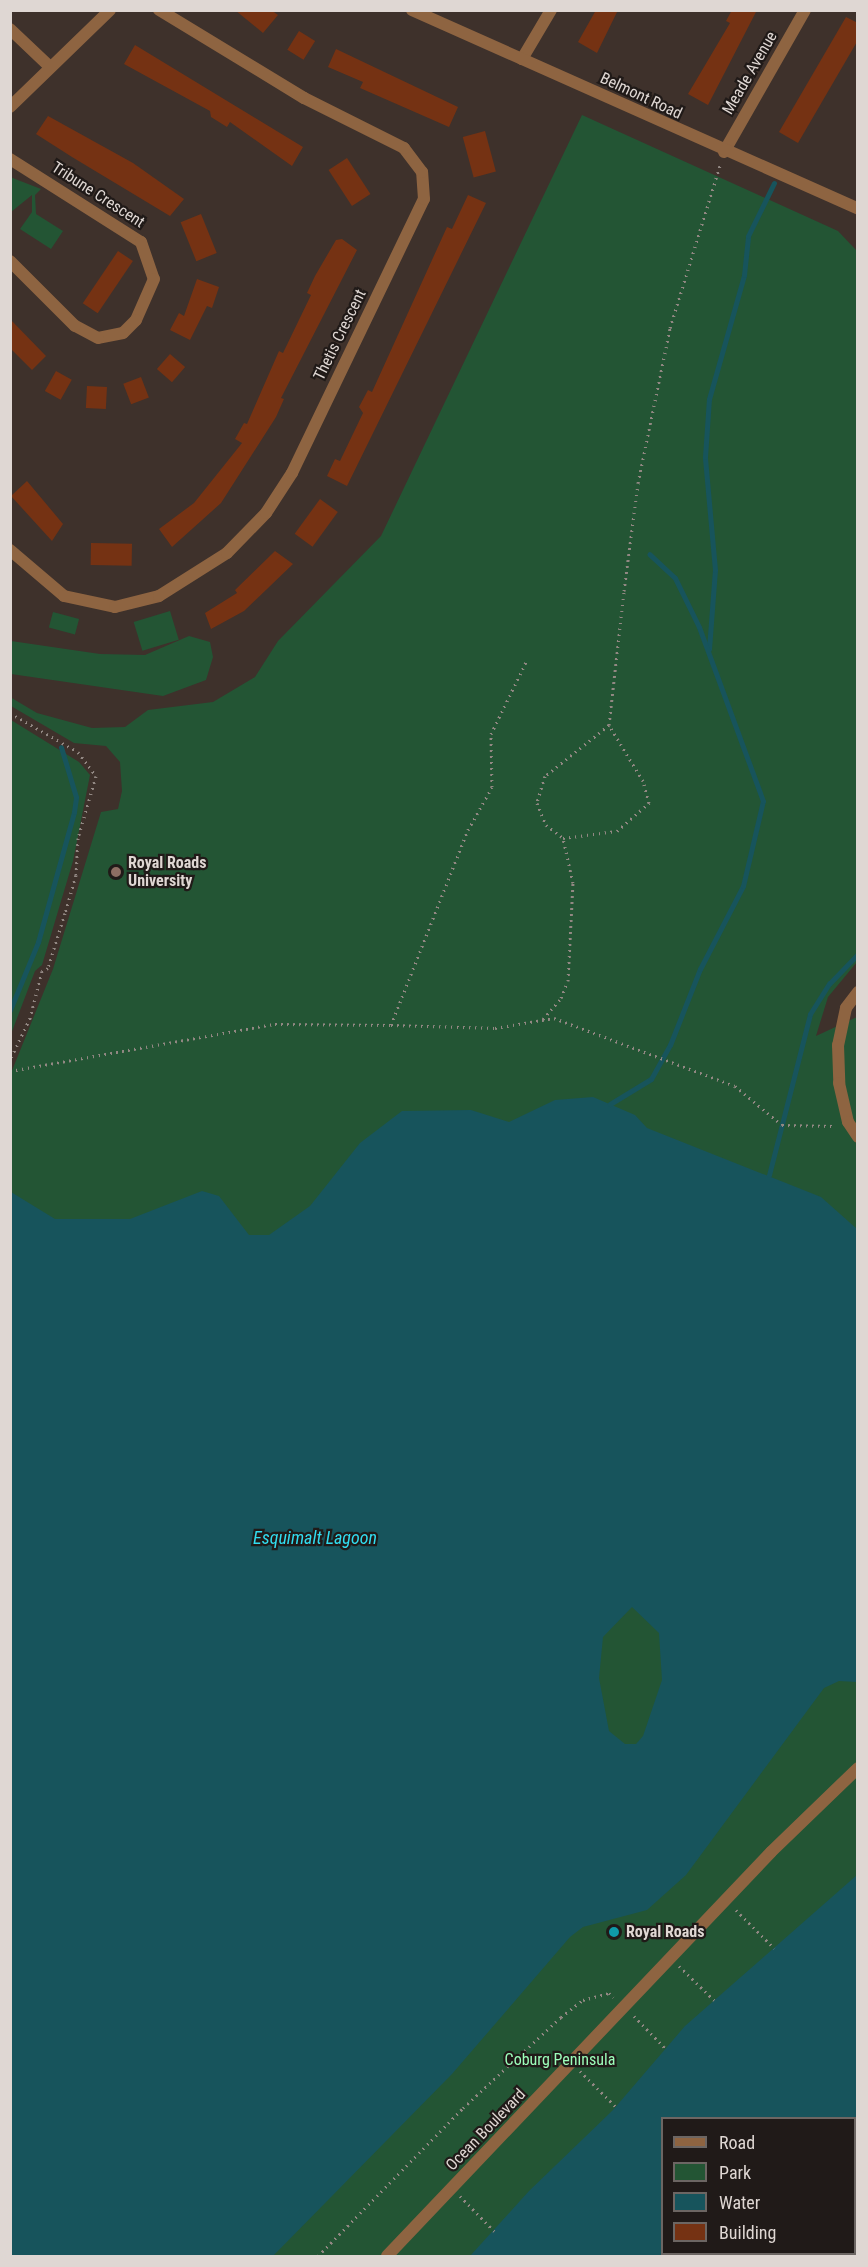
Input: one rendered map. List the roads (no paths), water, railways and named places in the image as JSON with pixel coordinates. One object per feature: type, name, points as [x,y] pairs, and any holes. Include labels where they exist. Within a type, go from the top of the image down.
[{"type":"street","points":[[10,107],[49,66],[110,10]]},
{"type":"street","name":"Thetis Crescent","points":[[10,550],[64,596],[115,607],[159,596],[228,553],[266,513],[292,473],[424,199],[422,172],[404,148],[304,98],[159,10]]},
{"type":"street","name":"Belmont Road","points":[[412,10],[724,152],[858,209]]},
{"type":"street","points":[[522,59],[551,10]]},
{"type":"street","name":"Meade Avenue","points":[[724,152],[805,10]]},
{"type":"street","points":[[10,29],[49,66]]},
{"type":"street","name":"Tribune Crescent","points":[[10,159],[141,242],[154,279],[136,320],[123,333],[98,338],[75,326],[10,261]]},
{"type":"street","points":[[854,1132],[839,1083],[838,1045],[846,1008],[858,992]]},
{"type":"street","name":"Ocean Boulevard","points":[[387,2256],[726,1900],[858,1768]]},
{"type":"water","name":"Esquimalt Lagoon","points":[[593,1097],[635,1115],[647,1128],[821,1197],[857,1229],[857,1682],[839,1681],[824,1688],[686,1875],[647,1910],[583,1927],[570,1937],[452,2074],[273,2256],[11,2256],[11,1192],[55,1219],[130,1219],[202,1191],[219,1196],[249,1235],[269,1235],[310,1206],[360,1143],[402,1111],[471,1110],[509,1122],[555,1100]],"holes":[[[632,1607],[659,1633],[662,1680],[643,1736],[636,1744],[625,1744],[609,1731],[599,1678],[603,1637]]]},
{"type":"water","points":[[857,1875],[857,2256],[470,2256],[529,2191],[613,2110],[685,2026]]},
{"type":"waterway","points":[[709,649],[715,570],[705,457],[709,399],[744,275],[748,236],[774,183]]},
{"type":"waterway","points":[[610,1104],[651,1079],[670,1045],[700,969],[743,886],[763,801],[699,627],[675,578],[649,554]]},
{"type":"waterway","points":[[10,1010],[38,942],[74,812],[76,797],[61,747]]},
{"type":"waterway","points":[[769,1175],[810,1014],[829,984],[858,954]]},
{"type":"place","name":"Royal Roads University","points":[[116,872]]},
{"type":"place","name":"Royal Roads","points":[[614,1932]]},
{"type":"park label","name":"Coburg Peninsula","points":[[560,2060]]}]
